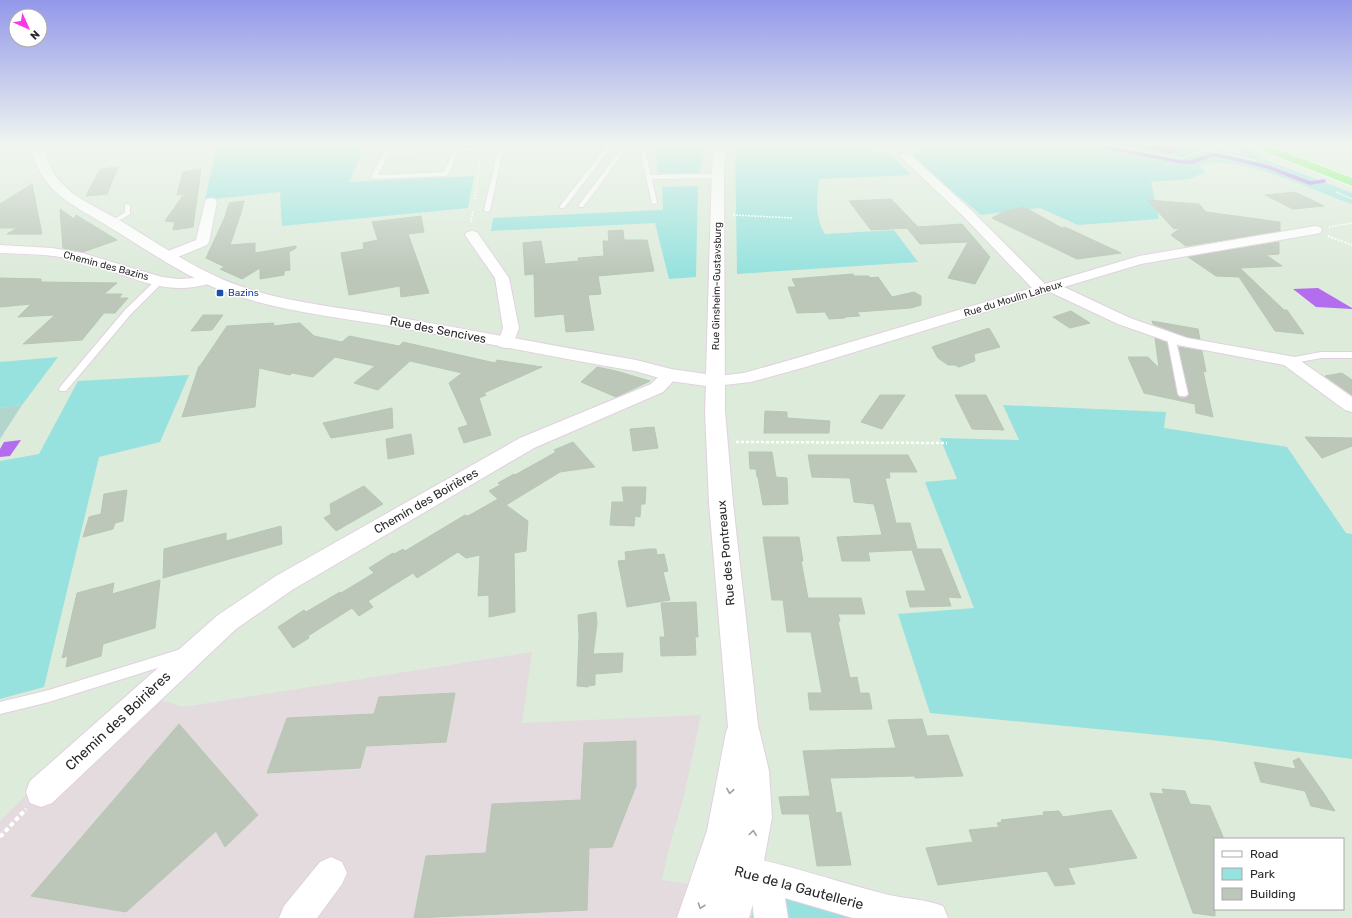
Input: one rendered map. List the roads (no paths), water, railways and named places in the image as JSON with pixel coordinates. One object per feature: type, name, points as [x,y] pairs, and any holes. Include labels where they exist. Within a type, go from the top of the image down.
[{"type":"street","name":"Rue des Sencives","points":[[59,187],[110,221],[168,256],[210,279],[244,292],[301,306],[636,366],[670,375],[715,381]]},
{"type":"street","name":"Rue Ginsheim-Gustavsburg","points":[[715,381],[718,187]]},
{"type":"street","points":[[939,187],[1047,289],[1124,321],[1184,342],[1289,361],[1352,406]]},
{"type":"street","points":[[168,256],[202,242],[211,202]]},
{"type":"street","name":"Rue du Moulin Laheux","points":[[715,381],[745,378],[804,362],[1139,260],[1315,230]]},
{"type":"street","points":[[472,235],[502,278],[511,328],[506,343]]},
{"type":"street","name":"Chemin des Bazins","points":[[0,249],[58,253],[83,258],[139,276],[180,285],[210,279]]},
{"type":"street","name":"Chemin des Boirières","points":[[41,792],[226,622],[284,583],[527,443],[657,388],[670,375]]},
{"type":"street","name":"Rue des Pontreaux","points":[[715,381],[721,503],[743,725],[753,771],[755,817],[751,842],[730,918]]},
{"type":"street","points":[[742,871],[771,918]]},
{"type":"street","name":"Rue des Pontreaux","points":[[696,918],[742,871]]},
{"type":"street","name":"Rue de la Gautellerie","points":[[742,871],[890,912],[931,918]]},
{"type":"street","points":[[296,918],[331,873]]},
{"type":"lane","points":[[487,210],[492,187]]},
{"type":"lane","points":[[562,207],[578,187]]},
{"type":"lane","points":[[581,206],[595,187]]},
{"type":"lane","points":[[651,187],[654,202]]},
{"type":"lane","points":[[110,221],[126,215],[128,213],[127,205]]},
{"type":"lane","points":[[63,389],[128,312],[161,280]]},
{"type":"lane","points":[[1171,337],[1183,394]]},
{"type":"lane","points":[[1289,361],[1321,355],[1352,355]]},
{"type":"lane","name":"Chemin des Boirières","points":[[0,708],[49,696],[195,651]]},
{"type":"place","name":"Bazins","points":[[220,293]]}]
